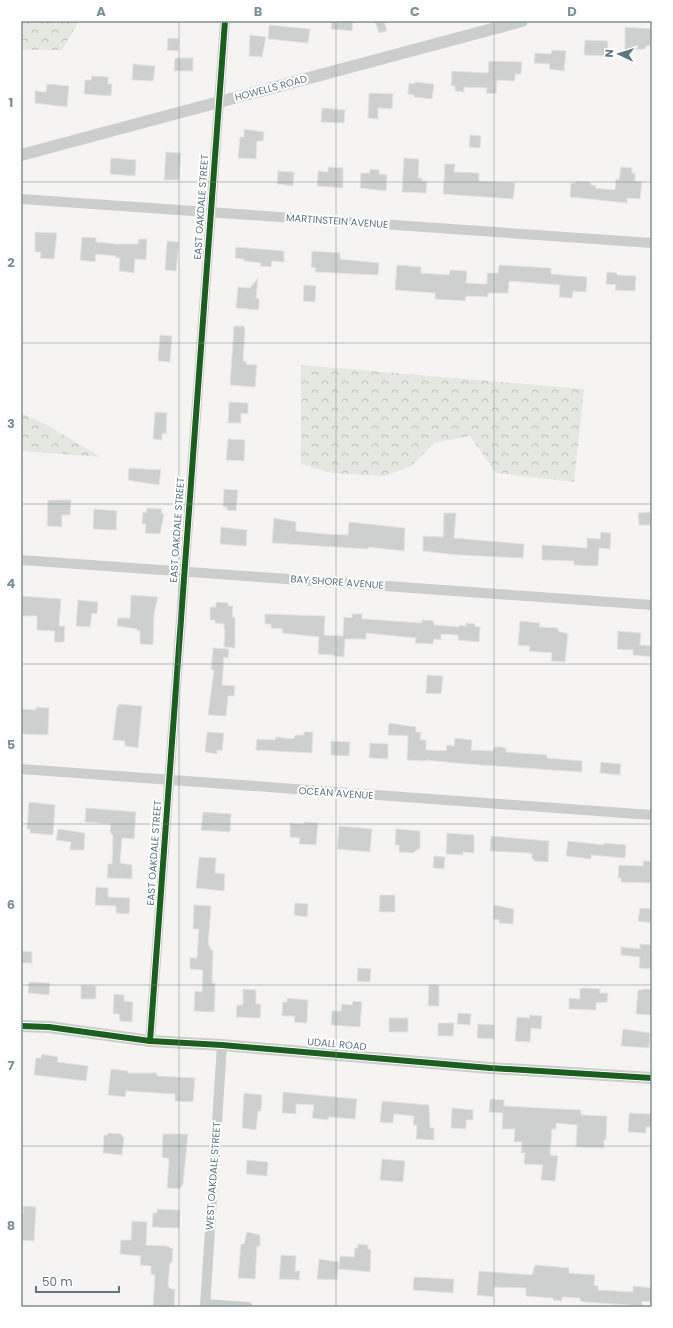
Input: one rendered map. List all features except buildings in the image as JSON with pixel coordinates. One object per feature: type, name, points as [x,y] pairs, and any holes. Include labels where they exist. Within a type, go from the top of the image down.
[{"type":"street","name":"EAST OAKDALE STREET","points":[[150,1041],[225,21]]},
{"type":"street","name":"HOWELLS ROAD","points":[[21,155],[522,21]]},
{"type":"street","name":"MARTINSTEIN AVENUE","points":[[21,199],[652,243]]},
{"type":"street","name":"BAY SHORE AVENUE","points":[[21,560],[652,605]]},
{"type":"street","name":"OCEAN AVENUE","points":[[21,769],[652,815]]},
{"type":"street","name":"UDALL ROAD","points":[[21,1026],[49,1027],[150,1041],[222,1044],[490,1068],[652,1078]]},
{"type":"street","name":"WEST OAKDALE STREET","points":[[205,1305],[222,1044]]},
{"type":"street","points":[[205,1305],[248,1307]]},
{"type":"green space","points":[[21,21],[79,21],[62,50],[21,50]]},
{"type":"green space","points":[[301,365],[584,389],[574,482],[496,473],[470,436],[434,443],[411,466],[385,476],[332,473],[301,464]]},
{"type":"green space","points":[[21,413],[45,424],[101,457],[21,451]]},
{"type":"cycle path","points":[[150,1041],[225,21]]},
{"type":"cycle path","points":[[21,1026],[49,1027],[150,1041],[222,1045],[490,1068],[652,1078]]}]
